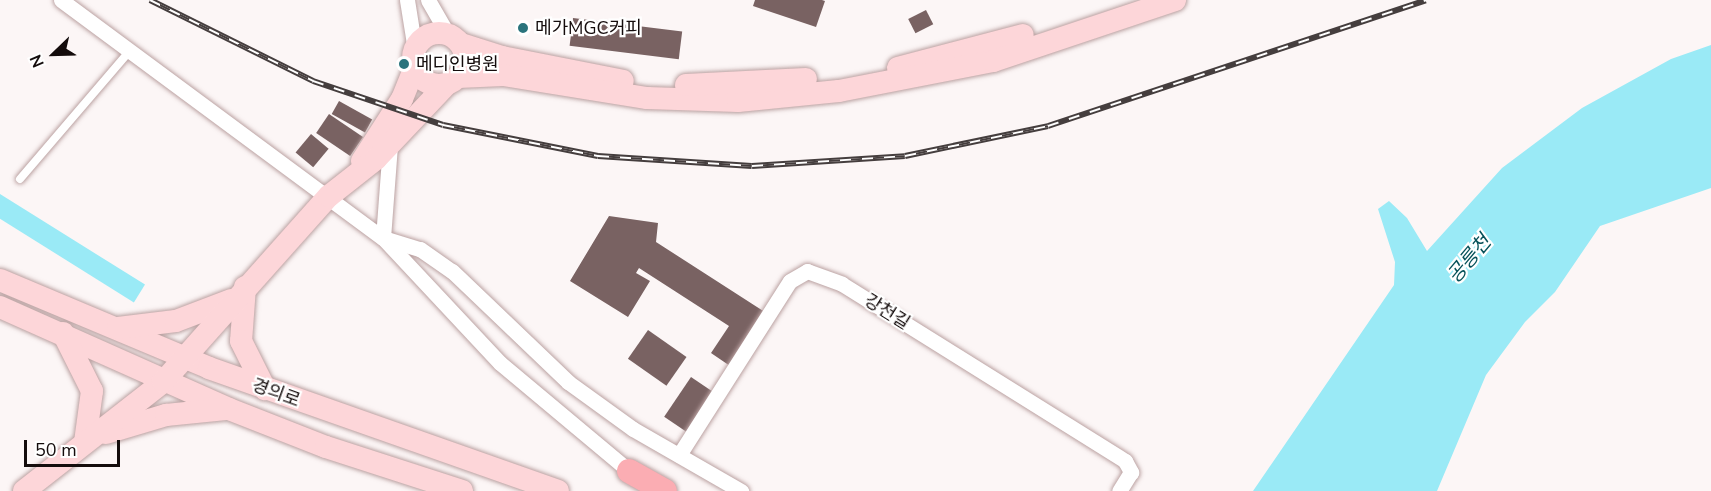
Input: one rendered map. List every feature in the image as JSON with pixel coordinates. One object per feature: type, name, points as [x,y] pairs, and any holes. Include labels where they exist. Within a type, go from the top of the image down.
[{"type":"main road","points":[[632,481],[665,491]]},
{"type":"street","points":[[61,0],[383,238],[500,363],[632,481]]},
{"type":"street","points":[[407,0],[415,58],[424,79],[453,80],[503,75],[646,98],[738,101],[839,92],[993,61],[1175,0]]},
{"type":"street","points":[[24,491],[163,382],[240,292],[329,196],[390,145],[453,80],[465,64],[454,39],[428,0]]},
{"type":"street","points":[[355,172],[402,99],[424,37],[454,39],[510,59],[649,85],[739,84],[886,71],[999,43],[1130,0]]},
{"type":"street","points":[[383,238],[390,145]]},
{"type":"street","points":[[383,238],[420,249],[452,272],[568,382],[680,455],[741,491]]},
{"type":"street","name":"강천길","points":[[680,455],[790,281],[807,271],[842,284],[1125,461],[1131,472],[1119,491]]},
{"type":"street","name":"경의로","points":[[0,280],[265,389],[558,491]]},
{"type":"street","points":[[117,328],[176,321],[240,292]]},
{"type":"street","points":[[240,292],[241,341],[265,389]]},
{"type":"street","name":"경의로","points":[[0,308],[63,333],[163,382],[229,409],[326,447],[462,491]]},
{"type":"street","points":[[63,333],[92,391],[89,439]]},
{"type":"street","points":[[89,439],[166,415],[229,409]]},
{"type":"lane","points":[[20,179],[129,52]]},
{"type":"water","name":"공릉천","points":[[1711,45],[1711,188],[1600,226],[1555,292],[1525,322],[1486,375],[1437,491],[1253,491],[1394,285],[1395,262],[1378,209],[1389,201],[1407,218],[1427,251],[1502,168],[1582,108],[1671,59]]},
{"type":"water","points":[[0,194],[145,285],[134,302],[0,219]]},
{"type":"building","points":[[755,0],[825,1],[816,27],[753,6]]},
{"type":"building","points":[[926,10],[933,24],[915,33],[908,19]]},
{"type":"building","points":[[573,18],[682,31],[679,59],[570,46]]},
{"type":"building","points":[[339,101],[372,119],[365,133],[332,114]]},
{"type":"building","points":[[329,114],[363,137],[350,156],[316,133]]},
{"type":"building","points":[[311,134],[329,149],[313,167],[296,152]]},
{"type":"building","points":[[609,216],[658,223],[656,242],[768,314],[733,368],[711,353],[729,326],[639,268],[636,273],[650,281],[628,317],[570,281]]},
{"type":"building","points":[[648,330],[687,357],[666,386],[628,359]]},
{"type":"building","points":[[691,377],[715,393],[688,433],[664,417]]},
{"type":"railway","points":[[150,0],[313,81],[443,125],[598,156],[752,166],[905,156],[1048,126],[1426,0]]},
{"type":"place","name":"메가MGC커피","points":[[523,28]]},
{"type":"place","name":"메디인병원","points":[[404,64]]}]
